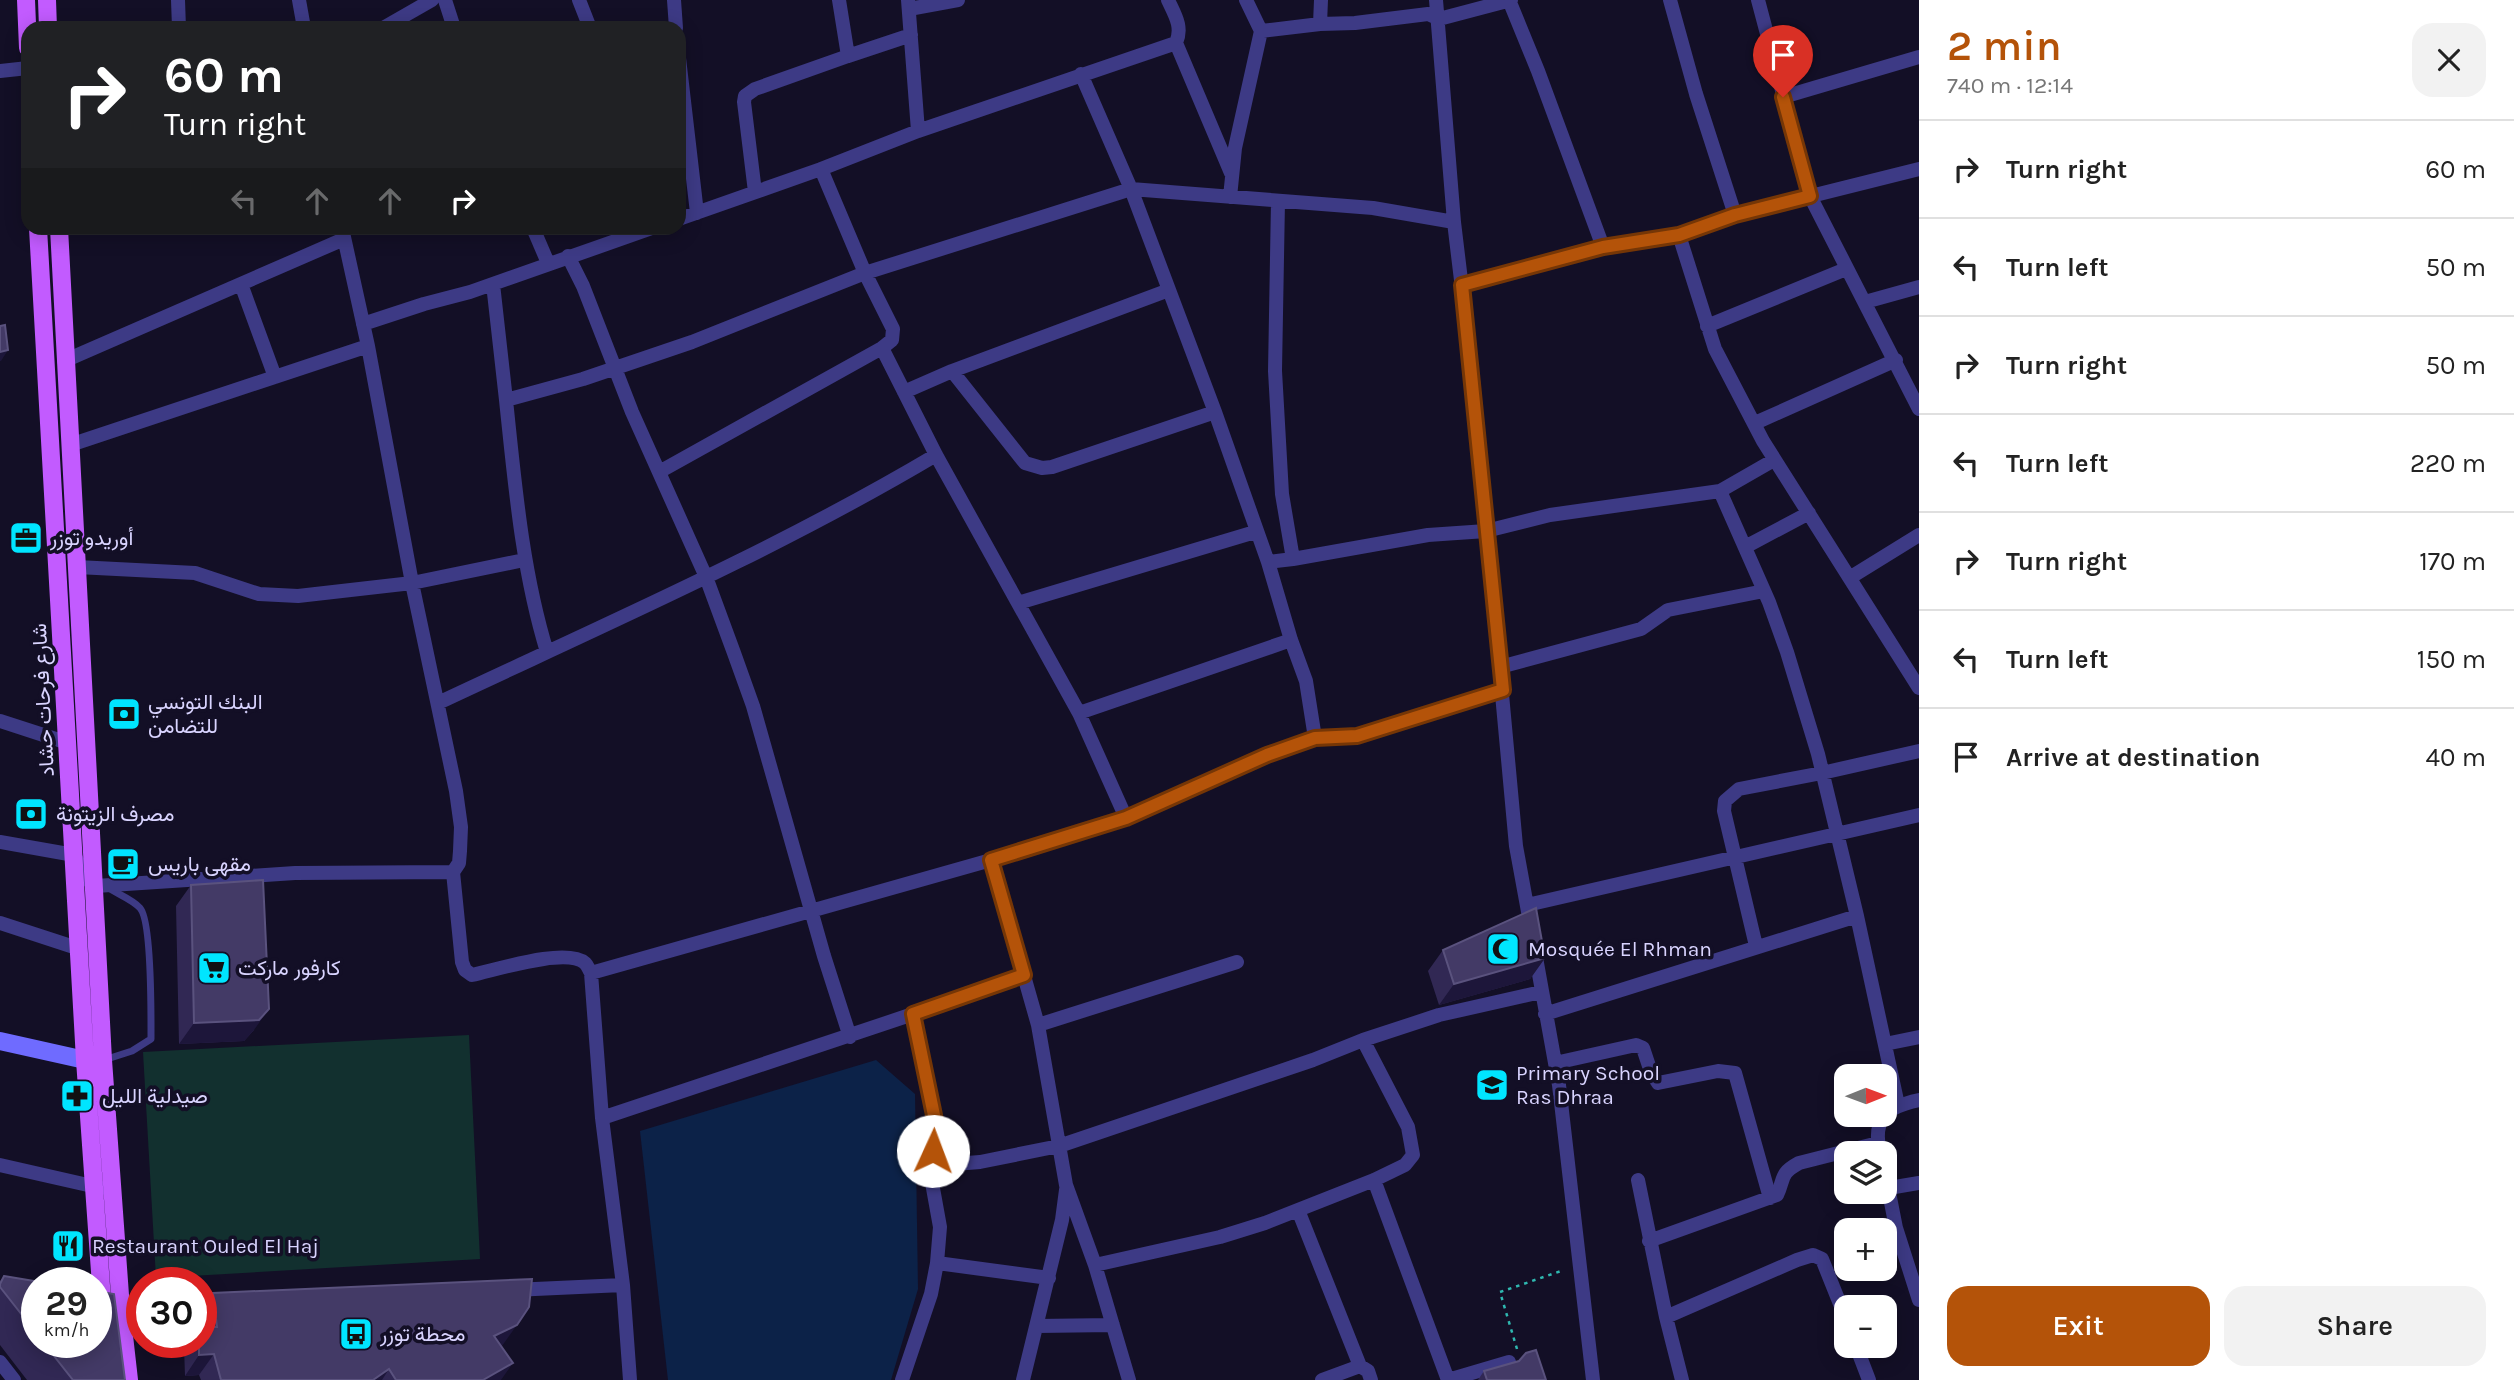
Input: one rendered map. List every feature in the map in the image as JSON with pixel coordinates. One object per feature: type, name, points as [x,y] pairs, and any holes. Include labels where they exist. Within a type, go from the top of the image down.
[{"type":"main road","points":[[26,0],[27,21]]},
{"type":"main road","points":[[47,0],[48,21]]},
{"type":"main road","name":"شارع فرحات حشاد","points":[[38,235],[97,1267]]},
{"type":"main road","name":"شارع فرحات حشاد","points":[[59,235],[64,361],[100,885],[103,1060],[121,1309],[129,1380]]},
{"type":"street","points":[[178,0],[179,21]]},
{"type":"street","points":[[299,0],[303,21]]},
{"type":"street","points":[[395,21],[432,0]]},
{"type":"street","points":[[445,0],[452,21]]},
{"type":"street","points":[[579,0],[587,21]]},
{"type":"street","points":[[674,0],[674,21]]},
{"type":"street","points":[[839,0],[848,56]]},
{"type":"street","points":[[918,131],[908,5],[958,0]]},
{"type":"street","points":[[1168,0],[1179,22],[1176,43],[1232,174]]},
{"type":"street","points":[[1230,197],[1247,90],[1261,31],[1246,0]]},
{"type":"street","points":[[1320,24],[1321,0]]},
{"type":"street","points":[[1436,0],[1454,222],[1503,690],[1516,846],[1555,1063],[1593,1380]]},
{"type":"street","points":[[1261,31],[1428,14],[1439,19],[1510,0],[1603,247]]},
{"type":"street","points":[[1671,0],[1696,94],[1735,215]]},
{"type":"street","points":[[1758,0],[1810,196],[1917,401]]},
{"type":"street","points":[[755,192],[745,96],[755,89],[911,35]]},
{"type":"street","points":[[686,217],[918,131],[1176,43]]},
{"type":"street","points":[[1783,97],[1919,57]]},
{"type":"street","points":[[0,71],[21,69]]},
{"type":"street","points":[[1081,74],[1131,189],[1268,562],[1306,681],[1315,738]]},
{"type":"street","points":[[686,130],[697,213]]},
{"type":"street","points":[[659,472],[892,340],[893,330],[865,273],[821,169]]},
{"type":"street","points":[[1462,285],[1603,247],[1679,235],[1735,215],[1919,169]]},
{"type":"street","points":[[506,400],[583,379],[692,342],[865,273],[1103,195],[1131,189],[1373,208],[1454,222]]},
{"type":"street","points":[[1278,201],[1275,384],[1282,494],[1293,559]]},
{"type":"street","points":[[64,361],[241,284],[339,235]]},
{"type":"street","points":[[343,235],[368,346],[412,583],[452,769],[461,827],[459,863],[453,872],[462,962],[465,970],[472,975],[556,958],[573,959],[585,963],[591,973],[602,1118],[623,1285],[630,1380]]},
{"type":"street","points":[[536,235],[548,263]]},
{"type":"street","points":[[363,324],[493,284],[631,235]]},
{"type":"street","points":[[1679,235],[1720,359],[1774,460],[1914,669],[1919,688]]},
{"type":"street","points":[[568,256],[706,578],[753,706],[850,1037]]},
{"type":"street","points":[[1707,326],[1846,269]]},
{"type":"street","points":[[241,284],[275,377]]},
{"type":"street","points":[[493,284],[524,560],[534,610],[547,652]]},
{"type":"street","points":[[1865,302],[1919,287]]},
{"type":"street","points":[[904,392],[1169,290]]},
{"type":"street","points":[[70,445],[368,346]]},
{"type":"street","points":[[882,348],[936,455],[1079,713],[1126,818]]},
{"type":"street","points":[[1755,424],[1896,360]]},
{"type":"street","points":[[953,372],[1025,463],[1042,468],[1052,467],[1215,412]]},
{"type":"street","points":[[438,703],[706,578],[847,508],[936,455]]},
{"type":"street","points":[[1268,562],[1428,535],[1486,531],[1550,515],[1720,491],[1774,460]]},
{"type":"street","points":[[1720,491],[1764,591],[1787,652],[1837,833],[1898,1105]]},
{"type":"street","points":[[1745,547],[1809,513]]},
{"type":"street","points":[[1018,603],[1255,532]]},
{"type":"street","points":[[1851,577],[1919,535]]},
{"type":"street","points":[[77,567],[195,573],[259,594],[298,596],[412,583],[524,560]]},
{"type":"street","points":[[1500,667],[1642,629],[1668,610],[1764,591]]},
{"type":"street","points":[[1079,713],[1291,640]]},
{"type":"street","points":[[591,973],[991,860],[1126,818],[1267,755],[1315,738],[1357,736],[1503,690]]},
{"type":"street","points":[[0,721],[68,743]]},
{"type":"street","points":[[1756,946],[1724,811],[1725,801],[1740,789],[1919,751]]},
{"type":"street","points":[[1527,905],[1919,815]]},
{"type":"street","points":[[0,842],[74,855],[90,882],[100,885],[295,873],[453,872]]},
{"type":"street","points":[[991,860],[1038,1025],[1066,1185],[1095,1265],[1129,1380]]},
{"type":"street","points":[[1545,1014],[1857,916]]},
{"type":"street","points":[[0,923],[80,949]]},
{"type":"street","points":[[1038,1025],[1237,962]]},
{"type":"street","points":[[602,1118],[850,1037],[1024,975]]},
{"type":"street","points":[[929,1166],[980,1162],[1059,1146],[1439,1015],[1541,992]]},
{"type":"street","points":[[902,1380],[931,1294],[940,1227],[929,1166],[937,1137],[913,1014]]},
{"type":"street","points":[[1885,1044],[1919,1037]]},
{"type":"street","points":[[1095,1265],[1220,1237],[1298,1210],[1405,1165],[1413,1155],[1408,1127],[1363,1040]]},
{"type":"street","points":[[0,1041],[85,1060],[103,1060]]},
{"type":"street","points":[[1555,1063],[1636,1045],[1643,1048],[1651,1072],[1658,1083],[1718,1070],[1735,1073],[1770,1198]]},
{"type":"street","points":[[1878,1141],[1877,1130],[1883,1117],[1898,1105],[1919,1100]]},
{"type":"street","points":[[1649,1241],[1777,1195],[1782,1175],[1799,1163],[1834,1156]]},
{"type":"street","points":[[0,1165],[113,1189]]},
{"type":"street","points":[[1374,1180],[1448,1380],[1509,1362]]},
{"type":"street","points":[[1638,1180],[1649,1241],[1682,1380]]},
{"type":"street","points":[[1897,1187],[1919,1183]]},
{"type":"street","points":[[1023,1380],[1062,1220],[1066,1185]]},
{"type":"street","points":[[1891,1204],[1919,1300]]},
{"type":"street","points":[[1298,1210],[1360,1366],[1368,1371],[1371,1380]]},
{"type":"street","points":[[1666,1318],[1813,1255],[1822,1259],[1837,1295]]},
{"type":"street","points":[[937,1263],[1049,1278]]},
{"type":"street","points":[[501,1290],[623,1285]]},
{"type":"street","points":[[112,1309],[126,1309]]},
{"type":"street","points":[[1037,1326],[1113,1325]]},
{"type":"street","points":[[1861,1358],[1869,1380]]},
{"type":"street","points":[[0,1362],[14,1380]]},
{"type":"street","points":[[1322,1380],[1360,1366]]},
{"type":"lane","points":[[100,885],[141,909],[147,926],[151,1013],[151,1039],[132,1051],[103,1060]]},
{"type":"path","points":[[1509,1362],[1520,1359],[1500,1292],[1580,1265]]},
{"type":"green space","points":[[469,1035],[480,1259],[217,1274],[217,1267],[155,1267],[143,1052]]},
{"type":"water","points":[[876,1060],[915,1094],[918,1289],[891,1380],[668,1380],[640,1131]]},
{"type":"building","points":[[5,325],[8,350],[0,352],[0,326]]},
{"type":"building","name":"كارفور ماركت","points":[[263,880],[269,1009],[259,1020],[194,1023],[191,885]]},
{"type":"building","points":[[1536,908],[1545,958],[1454,984],[1443,950]]},
{"type":"building","points":[[4,1276],[21,1279],[21,1314],[0,1287]]},
{"type":"building","name":"محطة توزر","points":[[532,1279],[529,1307],[517,1325],[494,1336],[513,1363],[483,1380],[396,1380],[389,1369],[373,1380],[221,1380],[215,1358],[217,1293]]},
{"type":"building","points":[[114,1294],[125,1380],[73,1380],[56,1358],[112,1358]]},
{"type":"building","points":[[1536,1350],[1546,1380],[1487,1380],[1484,1371],[1519,1361],[1526,1353]]},
{"type":"place","name":"أوريدو توزر","points":[[26,538]]},
{"type":"place","name":"البنك التونسي للتضامن","points":[[124,714]]},
{"type":"place","name":"مصرف الزيتونة","points":[[31,814]]},
{"type":"place","name":"مقهى باريس","points":[[123,864]]},
{"type":"place","name":"Mosquée El Rhman","points":[[1503,949]]},
{"type":"place","name":"كارفور ماركت","points":[[214,968]]},
{"type":"place","name":"Primary School Ras Dhraa","points":[[1492,1085]]},
{"type":"place","name":"صيدلية الليل","points":[[77,1096]]},
{"type":"place","name":"Restaurant Ouled El Haj","points":[[68,1246]]},
{"type":"place","name":"محطة توزر","points":[[356,1334]]},
{"type":"route","points":[[933,1151],[937,1137],[935,1120],[913,1014],[1024,975],[991,860],[1126,818],[1212,778],[1315,738],[1357,736],[1503,690],[1462,285],[1603,247],[1679,235],[1735,215],[1810,196],[1783,97]]}]
